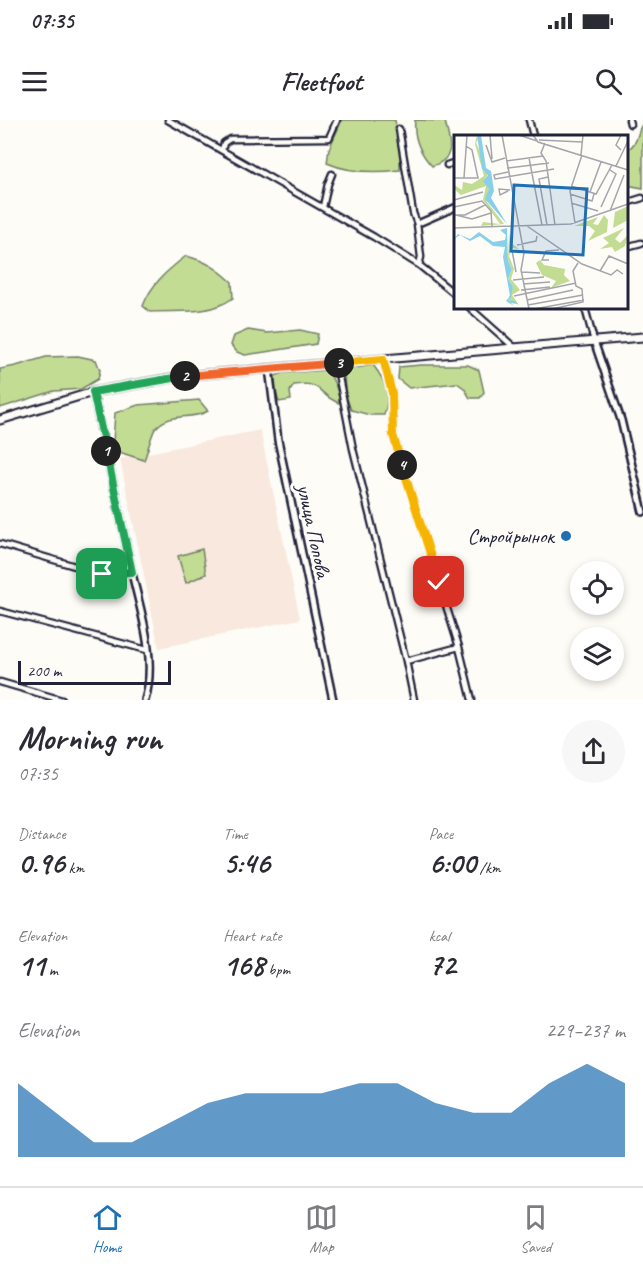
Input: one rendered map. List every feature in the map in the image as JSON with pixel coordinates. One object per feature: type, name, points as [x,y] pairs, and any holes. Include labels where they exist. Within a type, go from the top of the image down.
[{"type":"main road","points":[[0,420],[93,392],[164,379],[643,337]]},
{"type":"street","points":[[168,120],[324,207],[419,265],[454,293]]},
{"type":"street","points":[[222,150],[224,143],[230,139],[329,138],[337,120]]},
{"type":"street","points":[[529,120],[533,135]]},
{"type":"street","points":[[399,129],[412,213],[417,224],[421,257],[419,265]]},
{"type":"street","points":[[447,165],[454,163]]},
{"type":"street","points":[[324,207],[332,174]]},
{"type":"street","points":[[417,224],[454,208]]},
{"type":"street","points":[[628,247],[641,243]]},
{"type":"street","points":[[471,309],[515,348]]},
{"type":"street","points":[[585,309],[621,420],[643,512]]},
{"type":"street","points":[[383,359],[392,393],[393,435],[459,647],[472,700]]},
{"type":"street","points":[[336,363],[353,449],[414,700]]},
{"type":"street","name":"улица Попова","points":[[269,368],[278,440],[333,700]]},
{"type":"street","points":[[93,392],[147,650],[149,677],[145,700]]},
{"type":"street","points":[[0,544],[102,574],[132,572]]},
{"type":"street","points":[[0,611],[147,650]]},
{"type":"street","points":[[406,661],[459,647]]},
{"type":"street","points":[[0,682],[62,700]]},
{"type":"shaded area","points":[[260,430],[300,619],[159,648],[120,459]]},
{"type":"green space","points":[[342,120],[395,120],[400,170],[363,171],[345,169],[327,163],[329,149]]},
{"type":"green space","points":[[415,120],[445,121],[450,148],[449,154],[440,163],[432,166],[424,156],[416,139]]},
{"type":"green space","points":[[643,123],[643,188],[628,185],[628,149],[636,141]]},
{"type":"green space","points":[[186,256],[200,260],[227,277],[232,282],[233,298],[214,308],[204,310],[150,312],[143,306],[155,284]]},
{"type":"green space","points":[[248,330],[267,333],[300,330],[318,334],[316,344],[245,355],[237,352],[231,345],[234,336]]},
{"type":"green space","points":[[78,356],[96,360],[100,370],[98,379],[81,389],[54,391],[0,408],[0,369],[46,357]]},
{"type":"green space","points":[[373,365],[386,389],[387,401],[384,415],[370,415],[351,410],[345,393],[344,370]]},
{"type":"green space","points":[[468,365],[479,370],[484,392],[480,398],[470,398],[464,388],[457,383],[409,388],[398,379],[399,367]]},
{"type":"green space","points":[[327,370],[334,381],[339,403],[316,387],[304,384],[294,385],[290,391],[291,400],[279,402],[275,390],[275,376],[283,373]]},
{"type":"green space","points":[[199,400],[208,411],[161,423],[154,431],[144,460],[122,453],[113,442],[115,413],[138,405]]},
{"type":"green space","points":[[202,549],[206,574],[186,583],[178,556]]},
{"type":"place","name":"Стройрынок","points":[[566,536]]},
{"type":"route","points":[[102,574],[132,572],[125,531],[93,392],[183,376],[383,359],[392,393],[393,435],[439,582]]}]
